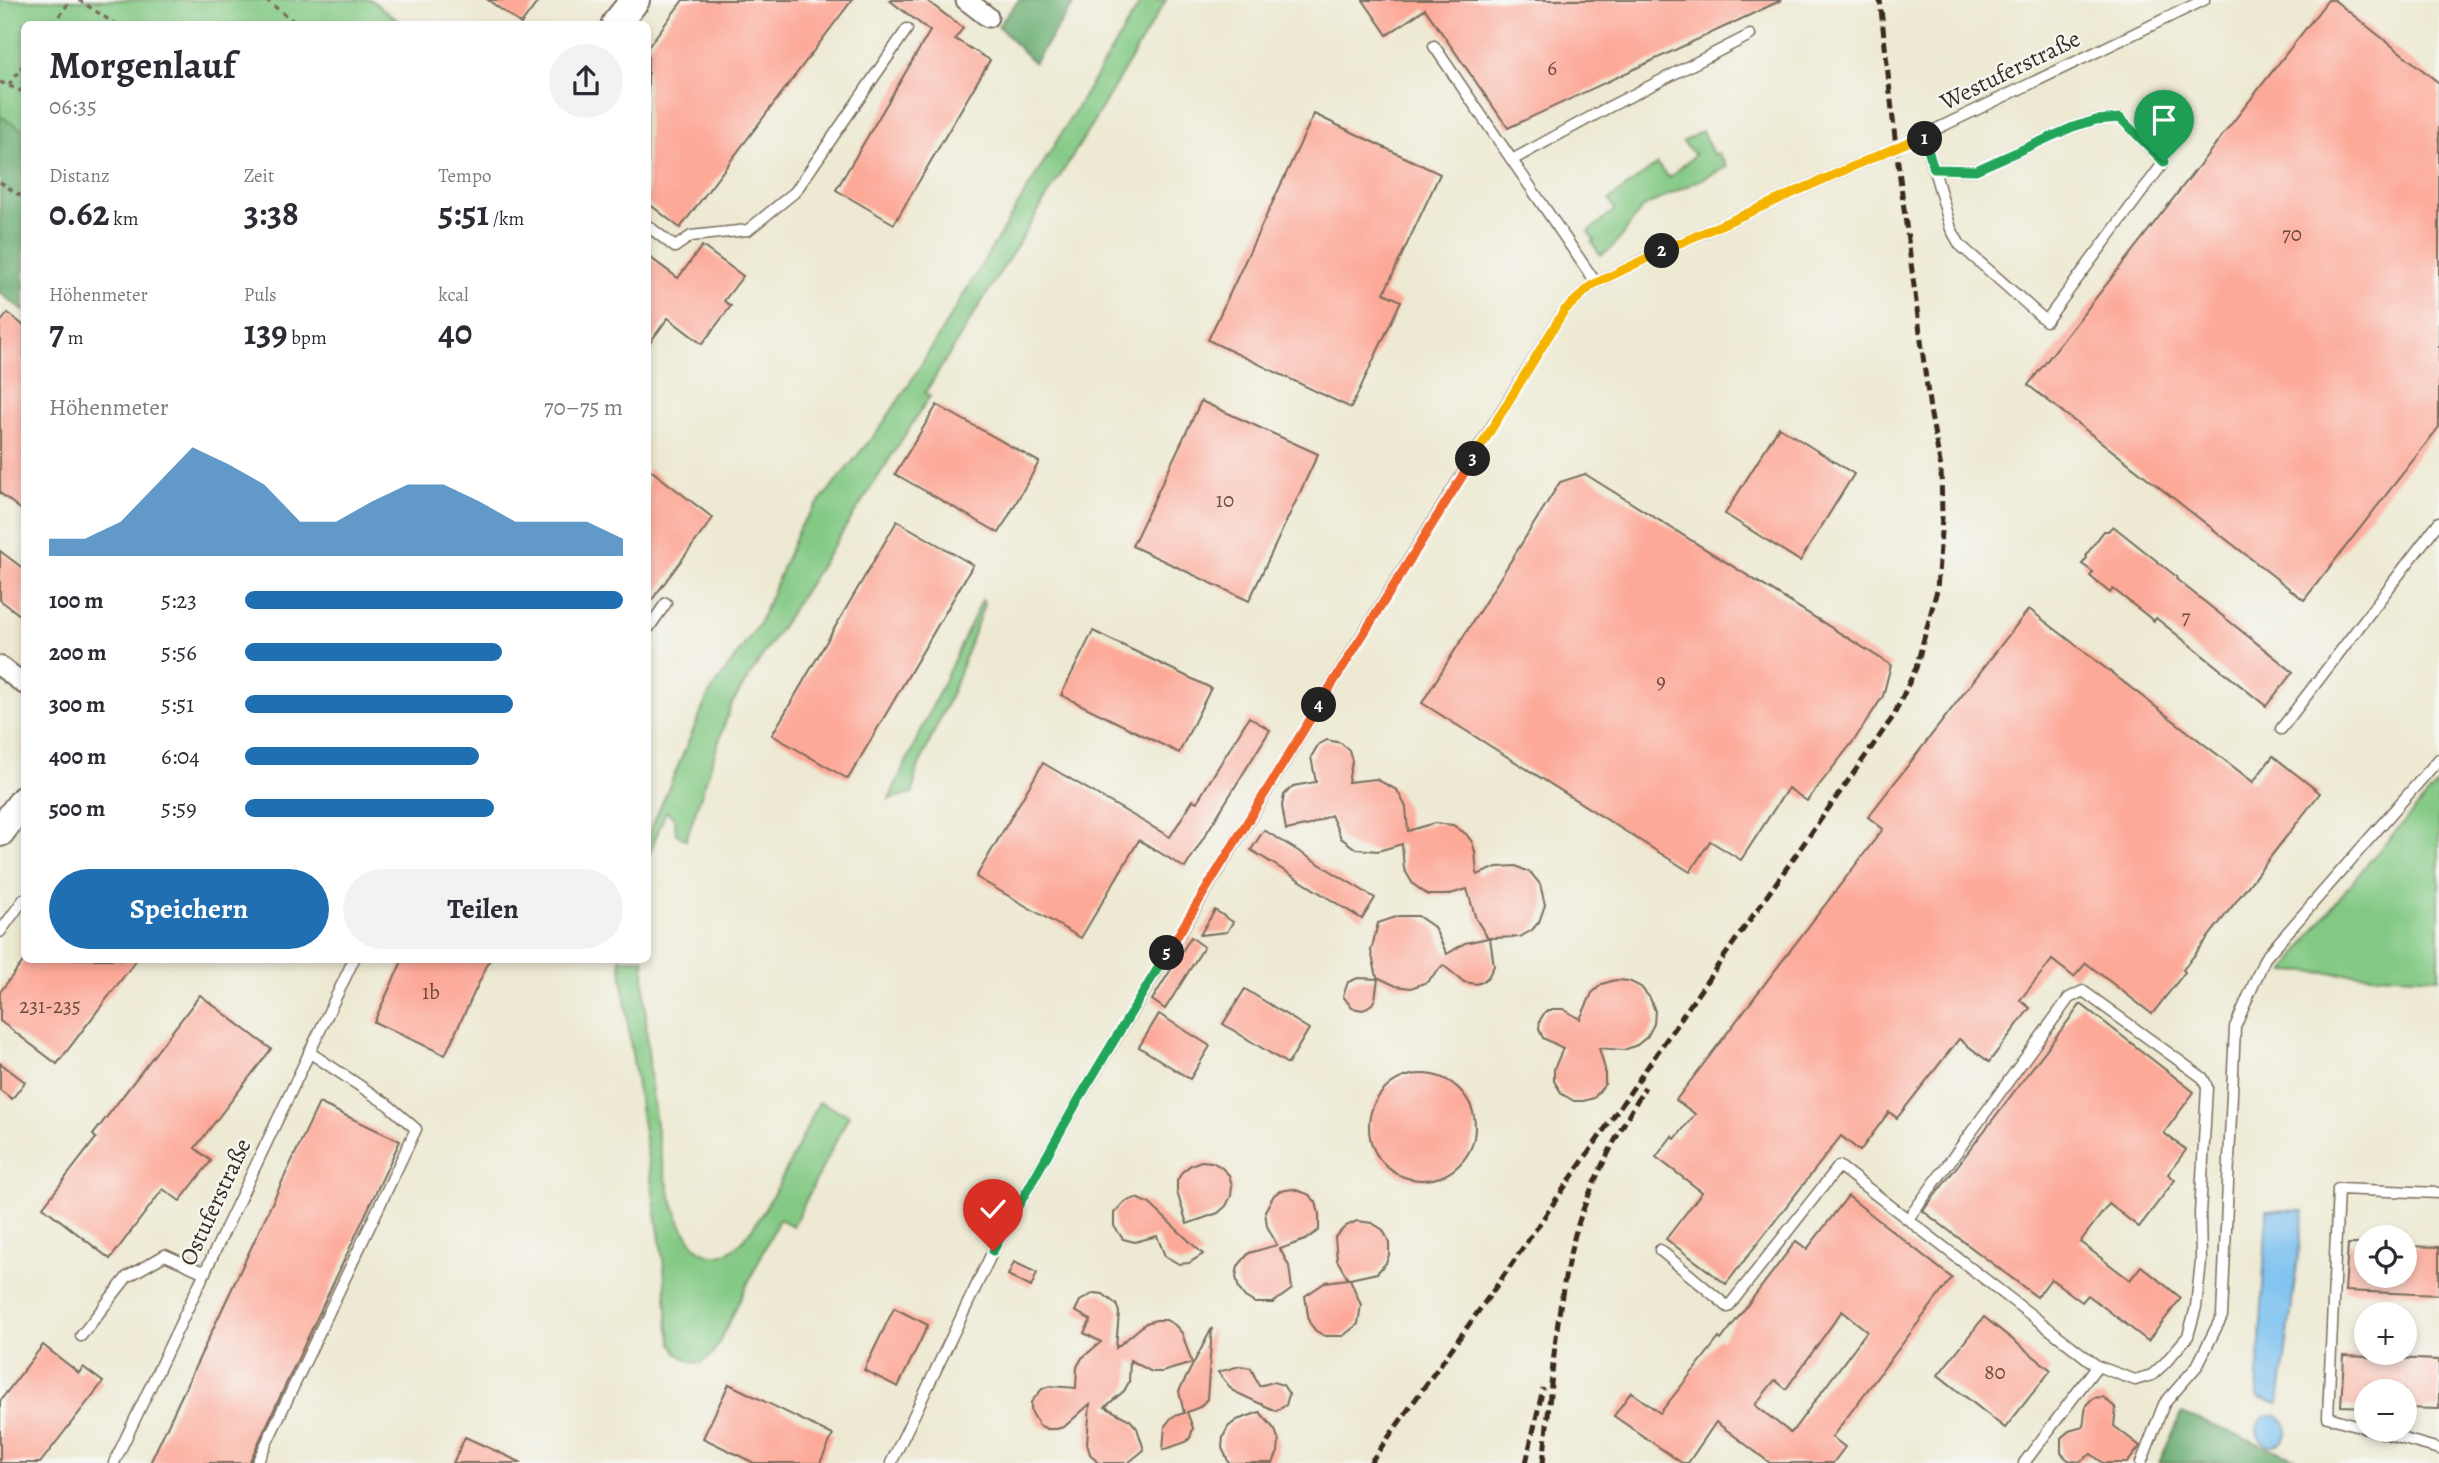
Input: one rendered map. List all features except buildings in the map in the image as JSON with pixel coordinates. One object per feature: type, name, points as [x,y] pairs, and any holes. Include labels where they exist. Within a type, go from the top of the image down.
[{"type":"street","points":[[618,21],[635,0]]},
{"type":"street","points":[[966,0],[988,17]]},
{"type":"street","points":[[0,666],[21,682]]},
{"type":"street","points":[[0,832],[21,804]]},
{"type":"lane","name":"Westuferstraße","points":[[891,1463],[993,1251],[1080,1097],[1564,311],[1596,283],[1653,255],[1924,135],[2204,0]]},
{"type":"lane","points":[[651,228],[676,247],[691,236],[748,230],[795,192],[907,29]]},
{"type":"lane","points":[[1512,160],[1609,107],[1750,36]]},
{"type":"lane","points":[[1434,46],[1596,283]]},
{"type":"lane","points":[[1924,135],[1951,229],[1960,245],[2046,321],[2164,162],[2120,118],[2096,120],[2073,127],[1976,170],[1934,169]]},
{"type":"lane","points":[[2281,729],[2439,522]]},
{"type":"lane","points":[[651,625],[666,603]]},
{"type":"lane","points":[[2141,1463],[2164,1404],[2197,1366],[2222,1316],[2235,1027],[2265,958],[2439,759]]},
{"type":"lane","points":[[0,932],[21,903]]},
{"type":"lane","name":"Ostuferstraße","points":[[114,1463],[352,963]]},
{"type":"lane","points":[[1660,1250],[1728,1307],[1839,1166],[2097,1366],[2135,1380],[2152,1375],[2188,1336],[2196,1307],[2201,1261],[2200,1214],[2207,1087],[2196,1072],[2082,991],[2075,994],[2069,998],[1908,1219]]},
{"type":"lane","points":[[257,1463],[416,1129],[387,1104],[309,1052]]},
{"type":"lane","points":[[2354,1425],[2328,1418],[2338,1189],[2439,1193]]},
{"type":"lane","points":[[81,1336],[127,1277],[165,1255],[205,1273]]},
{"type":"lane","points":[[2024,1463],[2097,1366]]},
{"type":"lane","points":[[2414,1442],[2439,1449]]},
{"type":"path","points":[[55,21],[71,0]]},
{"type":"path","points":[[79,0],[110,21]]},
{"type":"path","points":[[266,0],[293,21]]},
{"type":"path","points":[[9,85],[21,68]]},
{"type":"path","points":[[0,82],[21,91]]},
{"type":"path","points":[[0,182],[21,196]]},
{"type":"green space","points":[[0,0],[371,0],[399,21],[21,21],[21,128],[0,116]]},
{"type":"green space","points":[[1019,0],[1076,0],[1034,63],[998,26]]},
{"type":"green space","points":[[1142,0],[1166,0],[925,393],[930,396],[731,705],[686,840],[676,834],[674,818],[666,811],[651,850],[651,829],[708,696],[759,624],[800,526],[880,428]]},
{"type":"green space","points":[[0,116],[21,128],[21,309],[0,293]]},
{"type":"green space","points":[[1702,131],[1713,154],[1718,153],[1727,167],[1645,206],[1614,246],[1600,255],[1592,242],[1595,240],[1588,232],[1615,210],[1609,200],[1657,164],[1669,178],[1695,155],[1683,142]]},
{"type":"green space","points":[[982,600],[984,604],[953,690],[916,772],[913,793],[889,799]]},
{"type":"green space","points":[[2439,783],[2439,978],[2286,971],[2340,897]]},
{"type":"green space","points":[[620,963],[644,963],[651,1081],[658,1138],[669,1191],[685,1231],[706,1253],[733,1249],[756,1223],[780,1182],[819,1102],[849,1115],[793,1226],[779,1219],[718,1345],[709,1358],[700,1363],[692,1362],[677,1353],[672,1343],[664,1266]]},
{"type":"green space","points":[[2182,1413],[2307,1463],[2159,1463]]},
{"type":"water","points":[[2267,1210],[2304,1211],[2279,1404],[2257,1397]]},
{"type":"water","points":[[2272,1415],[2283,1419],[2287,1430],[2283,1441],[2272,1445],[2261,1441],[2257,1430],[2261,1419]]},
{"type":"railway","points":[[1370,1463],[1893,717],[1916,668],[1937,590],[1942,517],[1941,468],[1930,410],[1880,0]]},
{"type":"railway","points":[[1543,1463],[1563,1288],[1576,1231],[1598,1175],[1645,1087]]},
{"type":"railway","points":[[1526,1463],[1543,1388]]},
{"type":"route","points":[[993,1251],[1145,989],[1564,311],[1592,285],[1653,255],[1924,135],[1934,169],[1976,170],[2073,127],[2096,120],[2120,118],[2164,162]]}]
